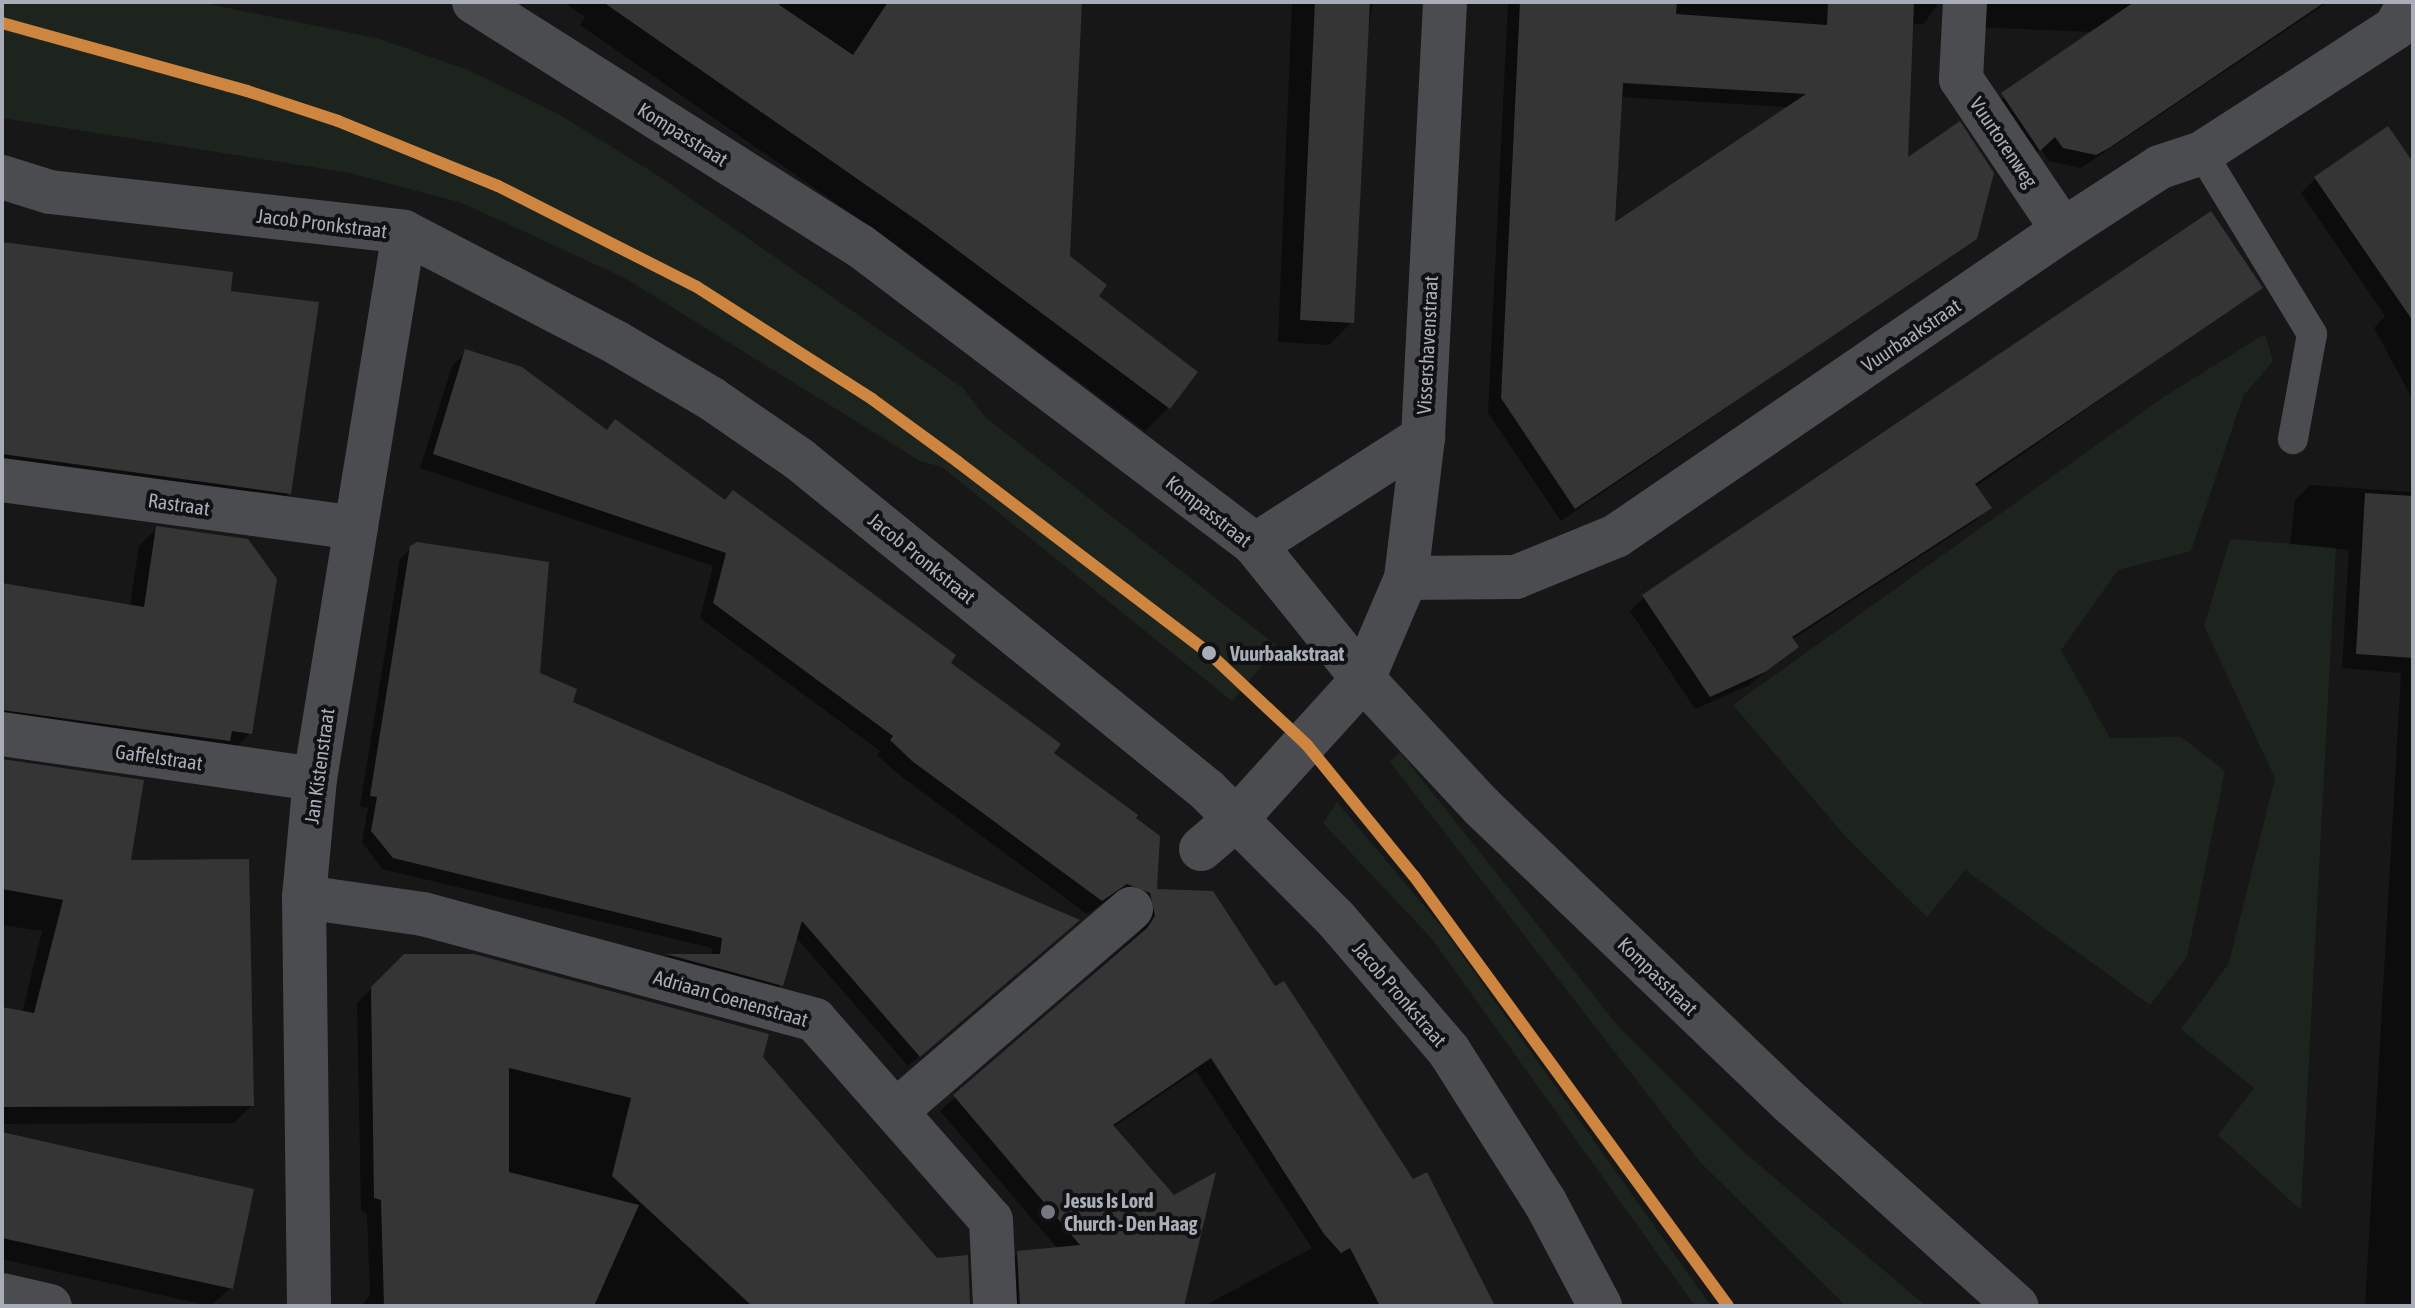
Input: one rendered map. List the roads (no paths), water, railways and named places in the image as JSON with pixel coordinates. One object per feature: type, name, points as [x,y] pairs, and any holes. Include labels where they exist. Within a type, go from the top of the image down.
[{"type":"street","name":"Kompasstraat","points":[[474,2],[859,245],[1255,545],[1363,679],[1558,881],[1792,1104],[2016,1306]]},
{"type":"street","name":"Vissershavenstraat","points":[[1363,679],[1406,578],[1423,437],[1445,2]]},
{"type":"street","name":"Vuurtorenweg","points":[[1965,2],[1961,79],[2063,230]]},
{"type":"street","name":"Vuurbaakstraat","points":[[1406,578],[1516,577],[1616,536],[2160,167],[2202,153],[2406,28]]},
{"type":"street","name":"Jacob Pronkstraat","points":[[2,177],[50,192],[404,232],[617,343],[712,399],[799,459],[1237,818],[1336,919],[1449,1051],[1545,1202],[1600,1306]]},
{"type":"street","name":"Jan Kistenstraat","points":[[309,1306],[304,897],[315,779],[404,232]]},
{"type":"street","points":[[1255,545],[1423,437]]},
{"type":"street","name":"Rastraat","points":[[2,480],[356,528]]},
{"type":"street","points":[[1201,849],[1237,818],[1363,679]]},
{"type":"street","name":"Gaffelstraat","points":[[2,734],[315,779]]},
{"type":"street","name":"Adriaan Coenenstraat","points":[[304,897],[423,914],[815,1020],[991,1220],[995,1306]]},
{"type":"street","points":[[896,1111],[1131,909]]},
{"type":"street","points":[[2,1295],[50,1306]]},
{"type":"lane","points":[[2202,153],[2312,334],[2293,439]]},
{"type":"place","name":"Vuurbaakstraat","points":[[1209,653]]},
{"type":"place","name":"Jesus Is Lord Church - Den Haag","points":[[1048,1212]]}]
